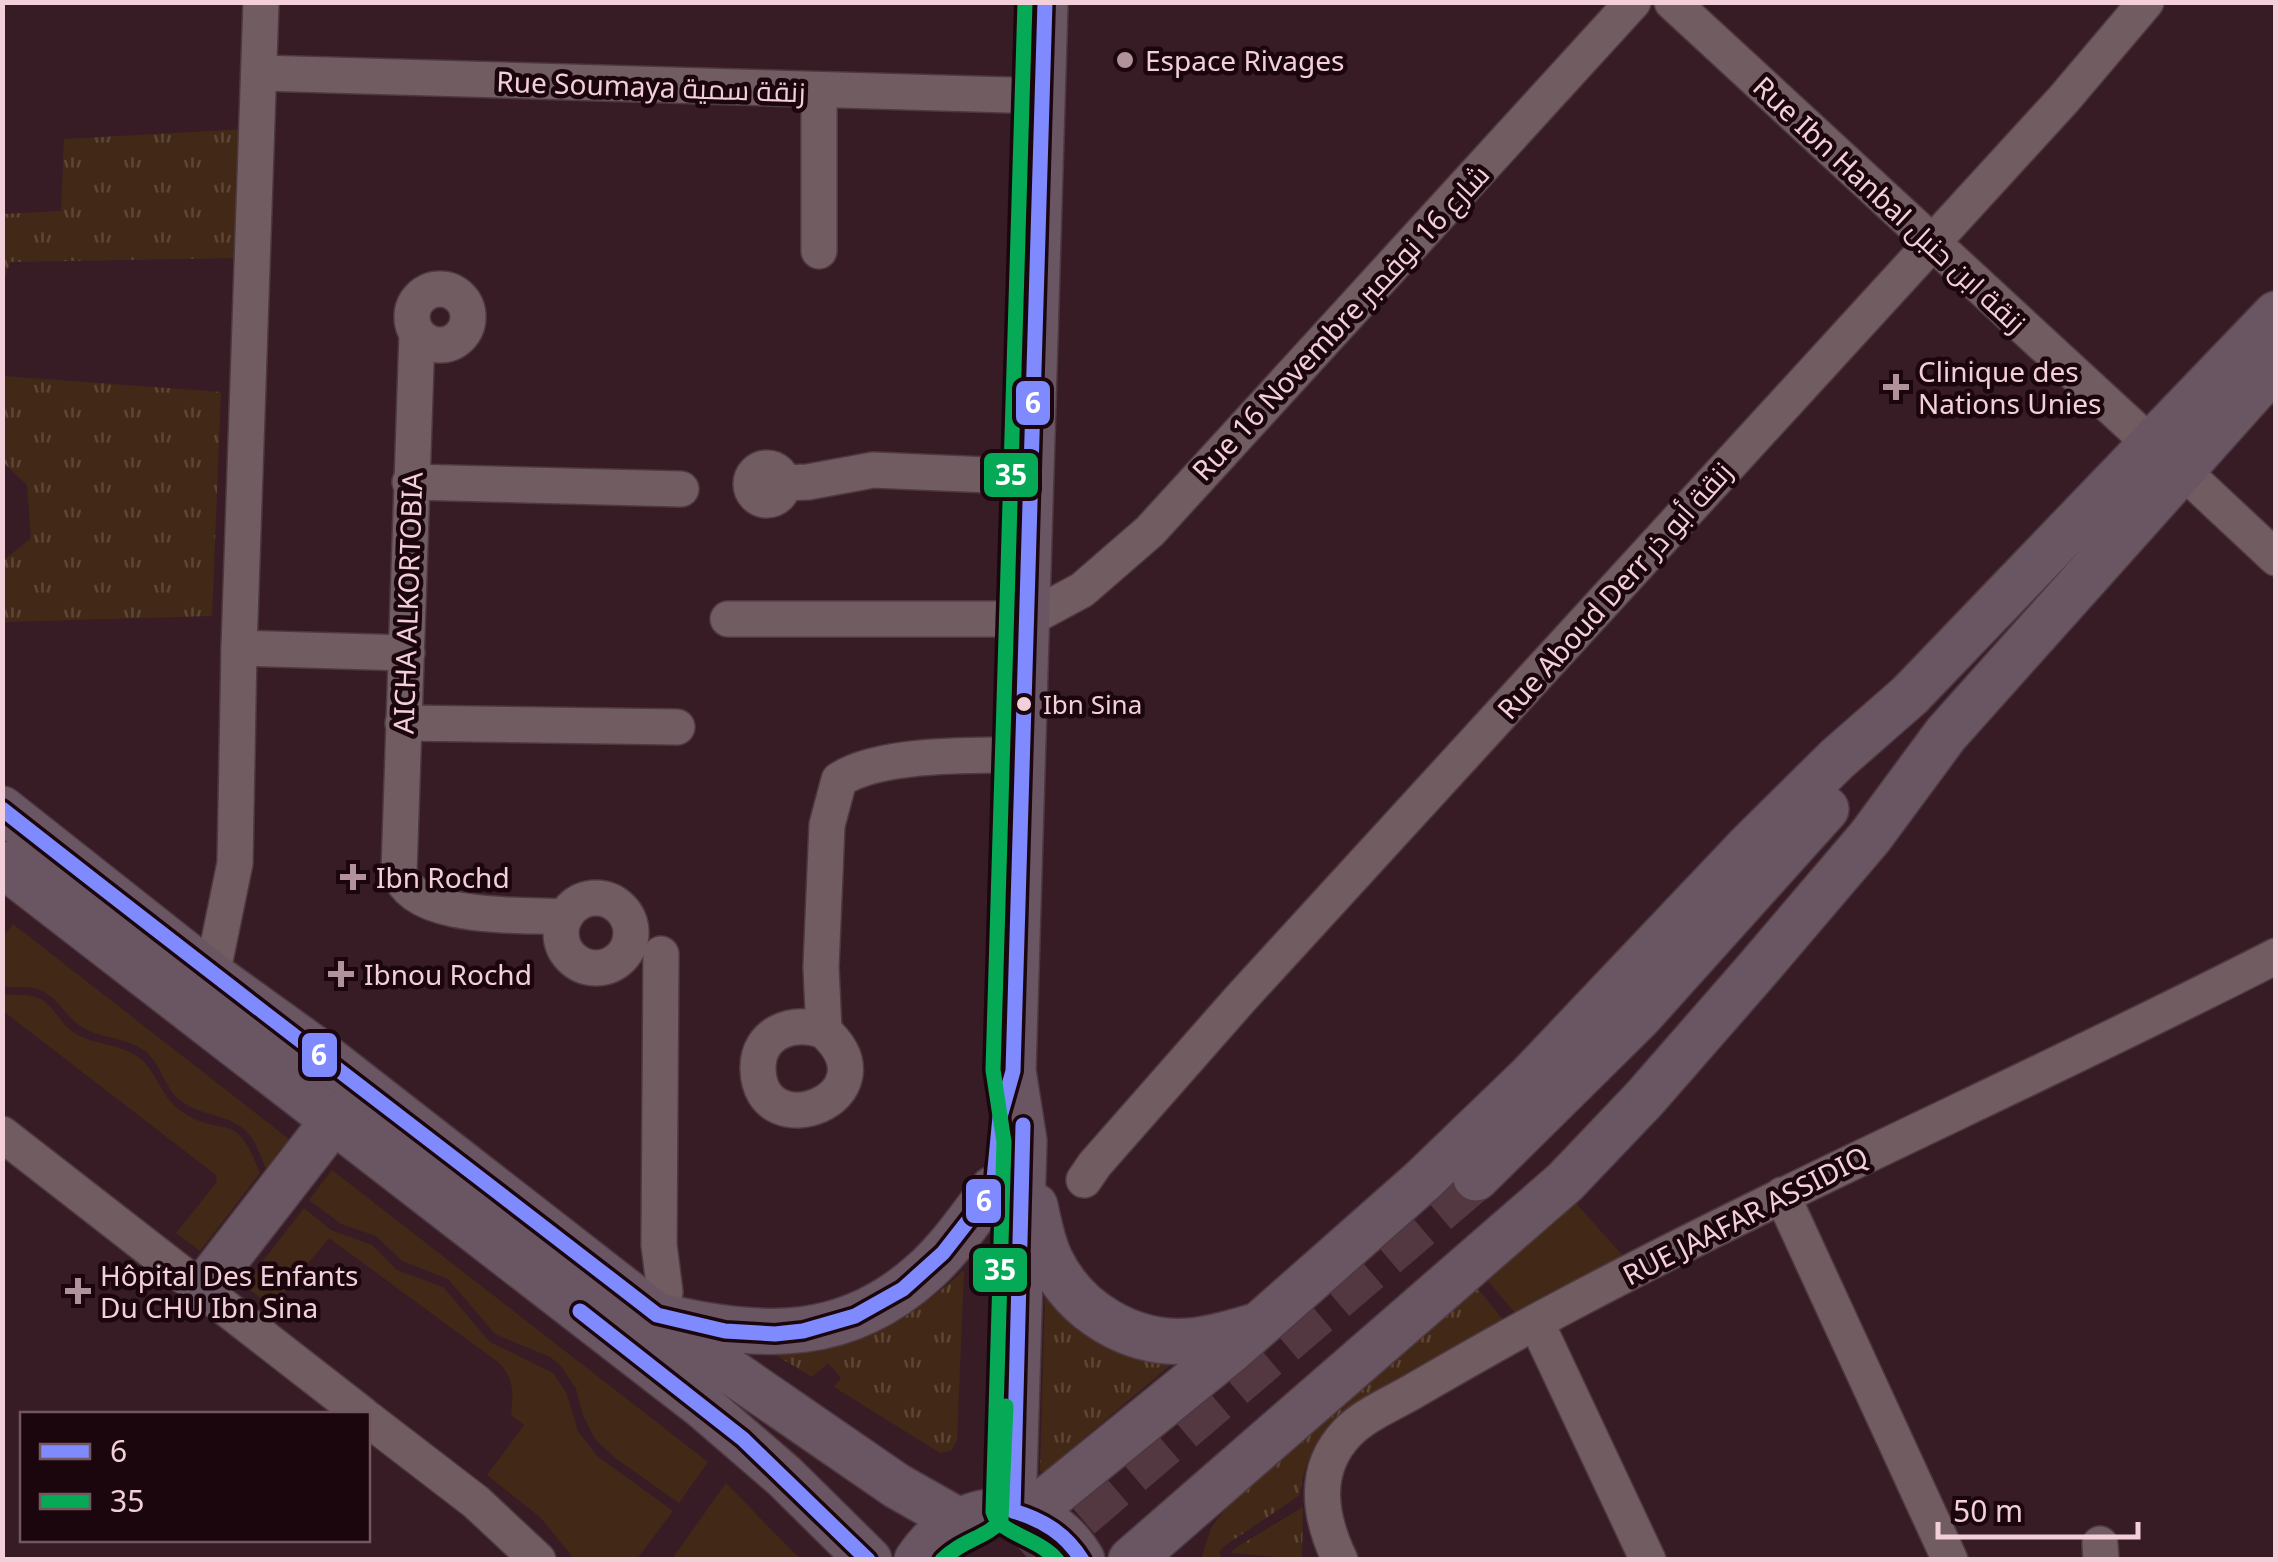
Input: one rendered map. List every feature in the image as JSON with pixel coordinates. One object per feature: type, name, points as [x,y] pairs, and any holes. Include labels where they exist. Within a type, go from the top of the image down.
[{"type":"main road","points":[[995,1515],[1009,1176],[1000,1117],[1013,1071],[1045,2]]},
{"type":"main road","points":[[1131,1560],[1565,1182],[1646,1098],[1870,836],[2276,314]]},
{"type":"main road","points":[[917,1560],[941,1531],[995,1515],[1259,1326],[1503,1103],[1738,856],[1837,759],[2167,458],[2276,366]]},
{"type":"main road","points":[[1910,694],[1855,774],[1485,1190],[1561,1140],[1649,1050],[1846,824],[1946,734]]},
{"type":"main road","points":[[2,808],[212,975],[714,1360],[897,1486],[1055,1528],[1082,1560]]},
{"type":"main road","points":[[2,864],[704,1407],[784,1476],[868,1560]]},
{"type":"main road","points":[[202,1290],[334,1120]]},
{"type":"main road","points":[[1009,1176],[1050,1258],[1073,1294],[1106,1321],[1125,1331],[1166,1341],[1210,1338],[1259,1326]]},
{"type":"main road","points":[[657,1316],[725,1331],[775,1334],[803,1331],[855,1316],[880,1304],[924,1272],[1009,1176]]},
{"type":"main road","points":[[1182,1560],[1203,1496]]},
{"type":"street","points":[[212,975],[235,863],[261,2]]},
{"type":"street","name":"Rue 16 Novembre شارع 16 نوفمبر","points":[[1028,618],[1082,590],[1150,532],[1633,2]]},
{"type":"street","name":"Rue Ibn Hanbal زنقة ابن حنبل","points":[[1672,2],[2276,558]]},
{"type":"street","name":"Rue Aboud Derr زنقة أبو ذر","points":[[1084,1180],[1242,998],[2063,100],[2146,2]]},
{"type":"street","name":"Rue Soumaya زنقة سمية","points":[[259,73],[1043,96]]},
{"type":"street","points":[[819,92],[819,251]]},
{"type":"street","name":"AICHA ALKORTOBIA","points":[[417,334],[399,872],[402,883],[429,905],[565,917]]},
{"type":"street","points":[[783,483],[873,470],[1033,476]]},
{"type":"street","points":[[410,482],[681,488]]},
{"type":"street","points":[[728,618],[1028,618]]},
{"type":"street","points":[[239,648],[407,652]]},
{"type":"street","points":[[404,723],[677,727]]},
{"type":"street","points":[[824,1031],[821,966],[826,826],[839,780],[861,768],[899,762],[1024,755]]},
{"type":"street","points":[[657,1316],[664,1292],[659,1245],[661,954]]},
{"type":"street","name":"RUE JAAFAR ASSIDIQ","points":[[1340,1560],[1324,1522],[1321,1489],[1334,1451],[1361,1421],[1536,1322],[1782,1195],[2136,1028],[2276,956]]},
{"type":"street","points":[[2,1134],[360,1412]]},
{"type":"street","points":[[1782,1195],[1950,1560]]},
{"type":"street","points":[[1536,1322],[1648,1560]]},
{"type":"street","points":[[370,1420],[476,1502],[536,1559]]},
{"type":"green space","points":[[248,129],[242,258],[11,262],[3,281],[3,214],[61,211],[64,139]]},
{"type":"green space","points":[[3,376],[221,392],[212,616],[3,622],[3,561],[31,538],[27,485],[3,462]]},
{"type":"green space","points":[[13,924],[289,1139],[266,1169],[257,1147],[242,1127],[181,1101],[145,1051],[79,1026],[42,991],[3,986],[3,937]]},
{"type":"green space","points":[[3,994],[41,999],[73,1032],[136,1056],[181,1111],[196,1120],[228,1128],[243,1139],[260,1173],[200,1251],[176,1233],[217,1182],[216,1175],[3,1011]]},
{"type":"green space","points":[[332,1170],[708,1462],[679,1503],[595,1439],[576,1389],[561,1366],[550,1357],[495,1334],[448,1279],[402,1261],[376,1236],[341,1224],[309,1200]]},
{"type":"green space","points":[[1574,1201],[1625,1258],[1515,1313],[1488,1281]]},
{"type":"green space","points":[[304,1208],[331,1230],[372,1245],[397,1270],[443,1287],[490,1342],[553,1373],[566,1392],[578,1431],[597,1456],[673,1511],[637,1559],[574,1559],[541,1518],[487,1475],[524,1425],[511,1415],[512,1388],[504,1369],[329,1238],[272,1307],[244,1285]]},
{"type":"green space","points":[[964,1270],[957,1440],[951,1451],[940,1453],[834,1387],[841,1378],[828,1363],[812,1377],[774,1354],[830,1347],[878,1331],[921,1306]]},
{"type":"green space","points":[[1478,1289],[1505,1322],[1344,1415],[1313,1450],[1300,1495],[1223,1547],[1219,1553],[1223,1559],[1201,1560],[1211,1528],[1249,1479]]},
{"type":"green space","points":[[1045,1295],[1062,1313],[1176,1360],[1044,1472],[1040,1471]]},
{"type":"green space","points":[[726,1483],[800,1559],[672,1559]]},
{"type":"green space","points":[[1303,1507],[1302,1559],[1231,1553],[1234,1549]]},
{"type":"tunnel","points":[[1029,1560],[1476,1178]]},
{"type":"transit line","name":"35","points":[[1025,2],[993,1070],[1004,1142],[993,1512],[1003,1526],[1057,1560]]},
{"type":"transit line","name":"6","points":[[2,809],[657,1315],[725,1331],[775,1334],[803,1331],[855,1316],[903,1289],[943,1253],[993,1189],[1000,1117],[1013,1071],[1045,2]]},
{"type":"transit line","name":"6","points":[[1023,1125],[1013,1511],[1052,1529],[1082,1560]]},
{"type":"transit line","name":"6","points":[[580,1311],[743,1439],[868,1560]]},
{"type":"transit line","name":"35","points":[[942,1560],[1001,1520],[1006,1406]]},
{"type":"place","name":"Espace Rivages","points":[[1125,60]]},
{"type":"place","name":"Clinique des Nations Unies","points":[[1896,387]]},
{"type":"place","name":"Ibn Sina","points":[[1024,704]]},
{"type":"place","name":"Ibn Rochd","points":[[353,877]]},
{"type":"place","name":"Ibnou Rochd","points":[[341,974]]},
{"type":"place","name":"Hôpital Des Enfants Du CHU Ibn Sina","points":[[78,1291]]}]
